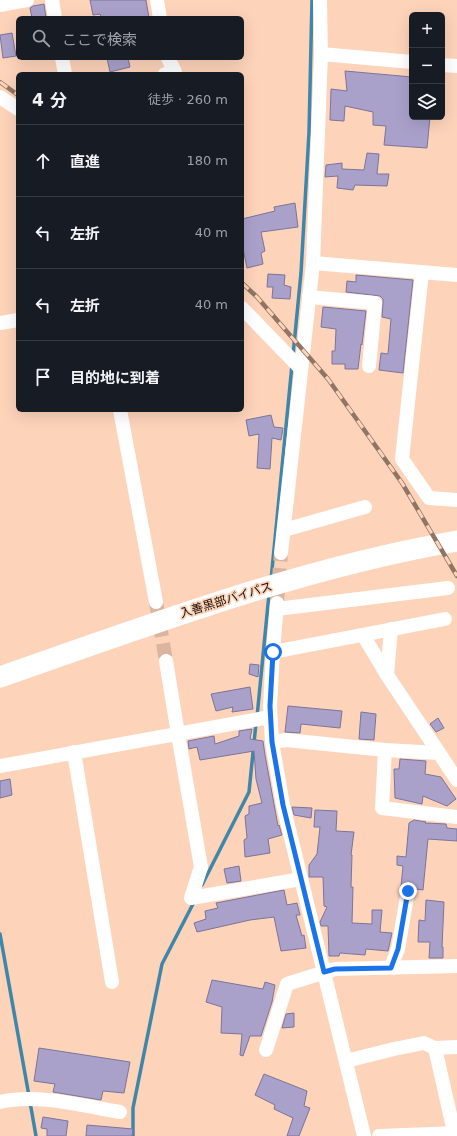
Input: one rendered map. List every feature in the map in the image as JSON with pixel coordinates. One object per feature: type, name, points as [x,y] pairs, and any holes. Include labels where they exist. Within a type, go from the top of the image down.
[{"type":"highway","name":"入善黒部バイパス","points":[[0,677],[176,616],[306,575],[413,549],[457,541]]},
{"type":"street","points":[[0,5],[27,0]]},
{"type":"street","points":[[52,0],[55,16]]},
{"type":"street","points":[[157,0],[160,16]]},
{"type":"street","points":[[281,553],[313,263],[321,54],[320,0]]},
{"type":"street","points":[[321,54],[409,62]]},
{"type":"street","points":[[62,60],[65,72]]},
{"type":"street","points":[[169,60],[172,72]]},
{"type":"street","points":[[445,65],[457,66]]},
{"type":"street","points":[[0,97],[16,108]]},
{"type":"street","points":[[313,263],[457,275]]},
{"type":"street","points":[[422,272],[402,460],[429,498],[457,500]]},
{"type":"street","points":[[309,297],[375,303],[369,366]]},
{"type":"street","points":[[244,310],[301,369]]},
{"type":"street","points":[[0,323],[16,320]]},
{"type":"street","points":[[120,412],[156,602]]},
{"type":"street","points":[[284,530],[365,507]]},
{"type":"street","points":[[364,1136],[283,805],[272,742],[270,716],[277,606],[448,588]]},
{"type":"street","points":[[273,652],[446,619]]},
{"type":"street","points":[[387,675],[391,629]]},
{"type":"street","points":[[362,635],[457,780]]},
{"type":"street","points":[[166,661],[202,867],[191,898],[301,879]]},
{"type":"street","points":[[0,766],[270,716]]},
{"type":"street","points":[[272,742],[286,740],[385,750],[439,753]]},
{"type":"street","points":[[385,750],[382,808],[457,816]]},
{"type":"street","points":[[74,752],[112,982]]},
{"type":"street","points":[[391,968],[398,949],[408,891]]},
{"type":"street","points":[[266,1050],[287,984],[335,969],[457,966]]},
{"type":"street","points":[[346,1061],[424,1043],[435,1048],[457,1047]]},
{"type":"street","points":[[380,1136],[455,1133],[435,1048]]},
{"type":"street","points":[[0,1102],[20,1099],[42,1100],[120,1112]]},
{"type":"building","points":[[90,0],[146,0],[149,16],[100,16],[100,14],[93,15]]},
{"type":"building","points":[[44,4],[46,16],[32,16],[30,8]]},
{"type":"building","points":[[12,33],[16,56],[3,58],[0,35]]},
{"type":"building","points":[[107,60],[128,60],[130,67],[110,72]]},
{"type":"building","points":[[345,71],[409,77],[409,120],[430,120],[427,148],[384,145],[386,126],[373,125],[373,112],[345,106],[344,121],[330,120],[331,89],[347,91]]},
{"type":"building","points":[[367,153],[379,154],[377,174],[389,174],[387,186],[355,185],[353,190],[337,188],[338,176],[325,177],[326,165],[342,163],[342,169],[364,170]]},
{"type":"building","points":[[295,203],[298,227],[261,232],[265,251],[261,253],[263,264],[247,268],[244,254],[244,219],[275,211],[274,207]]},
{"type":"building","points":[[268,274],[285,275],[284,285],[291,287],[290,299],[272,298],[273,287],[267,287]]},
{"type":"building","points":[[356,275],[413,280],[403,373],[379,370],[381,353],[388,354],[391,319],[382,317],[383,299],[380,296],[346,292],[347,281],[356,282]]},
{"type":"building","points":[[323,307],[366,311],[358,369],[345,369],[345,364],[332,364],[332,351],[335,351],[336,329],[321,327]]},
{"type":"building","points":[[271,415],[274,427],[283,428],[281,440],[272,438],[270,469],[257,468],[259,434],[249,436],[246,420]]},
{"type":"building","points":[[250,664],[259,665],[258,677],[249,674]]},
{"type":"building","points":[[250,687],[253,709],[232,712],[233,707],[216,711],[211,694]]},
{"type":"building","points":[[288,706],[342,711],[340,728],[301,724],[300,733],[285,732]]},
{"type":"building","points":[[361,712],[376,714],[374,740],[359,739]]},
{"type":"building","points":[[438,718],[444,728],[436,732],[430,724]]},
{"type":"building","points":[[252,729],[250,739],[263,741],[278,826],[279,825],[282,835],[268,839],[270,853],[245,857],[244,840],[247,838],[245,816],[249,814],[249,806],[262,803],[256,779],[254,751],[200,760],[197,747],[189,749],[188,741],[214,736],[215,744],[239,736],[239,731]]},
{"type":"building","points":[[400,759],[426,761],[425,774],[441,777],[456,799],[447,806],[423,796],[422,804],[395,798],[394,769],[399,769]]},
{"type":"building","points":[[10,779],[12,795],[0,798],[0,781]]},
{"type":"building","points":[[292,807],[312,808],[311,818],[294,815]]},
{"type":"building","points":[[315,810],[337,811],[336,831],[354,832],[351,855],[351,887],[353,887],[352,923],[372,924],[372,910],[382,910],[380,932],[392,933],[388,951],[366,949],[365,955],[340,953],[339,956],[329,956],[328,926],[321,926],[320,922],[327,907],[324,906],[323,877],[309,877],[309,865],[317,854],[320,827],[314,827]]},
{"type":"building","points":[[414,820],[426,822],[425,823],[446,824],[447,828],[457,829],[457,841],[428,839],[423,890],[416,889],[414,885],[410,883],[405,883],[401,886],[403,866],[397,865],[397,856],[406,857],[409,823]]},
{"type":"building","points":[[239,866],[241,881],[227,883],[224,869]]},
{"type":"building","points":[[284,890],[287,905],[297,903],[300,915],[296,915],[302,936],[304,935],[306,948],[281,951],[274,917],[250,920],[197,932],[194,923],[206,919],[205,911],[218,908],[216,903]]},
{"type":"building","points":[[426,900],[444,902],[443,958],[429,958],[430,942],[418,942],[419,920],[425,921]]},
{"type":"building","points":[[212,980],[263,989],[265,982],[275,985],[272,1002],[261,1036],[250,1036],[243,1056],[240,1055],[242,1034],[221,1033],[222,1007],[206,1002]]},
{"type":"building","points":[[294,1013],[294,1027],[282,1028],[286,1014]]},
{"type":"building","points":[[39,1048],[130,1062],[124,1093],[103,1091],[101,1100],[53,1092],[55,1084],[34,1081]]},
{"type":"building","points":[[264,1074],[307,1091],[304,1106],[310,1108],[299,1136],[287,1136],[293,1118],[274,1109],[275,1105],[255,1095]]},
{"type":"building","points":[[43,1117],[68,1121],[66,1136],[47,1136],[47,1129],[41,1128]]},
{"type":"building","points":[[87,1125],[133,1129],[132,1136],[86,1136]]},
{"type":"waterway","points":[[293,355],[301,273],[309,132],[312,0]]},
{"type":"waterway","points":[[271,580],[292,365]]},
{"type":"waterway","points":[[257,717],[269,594]]},
{"type":"waterway","points":[[202,885],[249,792],[256,723]]},
{"type":"waterway","points":[[133,1136],[133,1108],[162,964],[194,902]]},
{"type":"waterway","points":[[0,934],[29,1096]]},
{"type":"waterway","points":[[30,1102],[36,1136]]},
{"type":"tunnel","points":[[277,603],[281,553]]},
{"type":"tunnel","points":[[156,602],[166,661]]},
{"type":"railway","points":[[0,82],[16,94]]},
{"type":"railway","points":[[244,285],[257,297],[328,379],[402,483],[457,576]]},
{"type":"route","points":[[273,652],[270,706],[272,742],[283,805],[324,972],[335,969],[391,968],[398,949],[408,891]]}]
